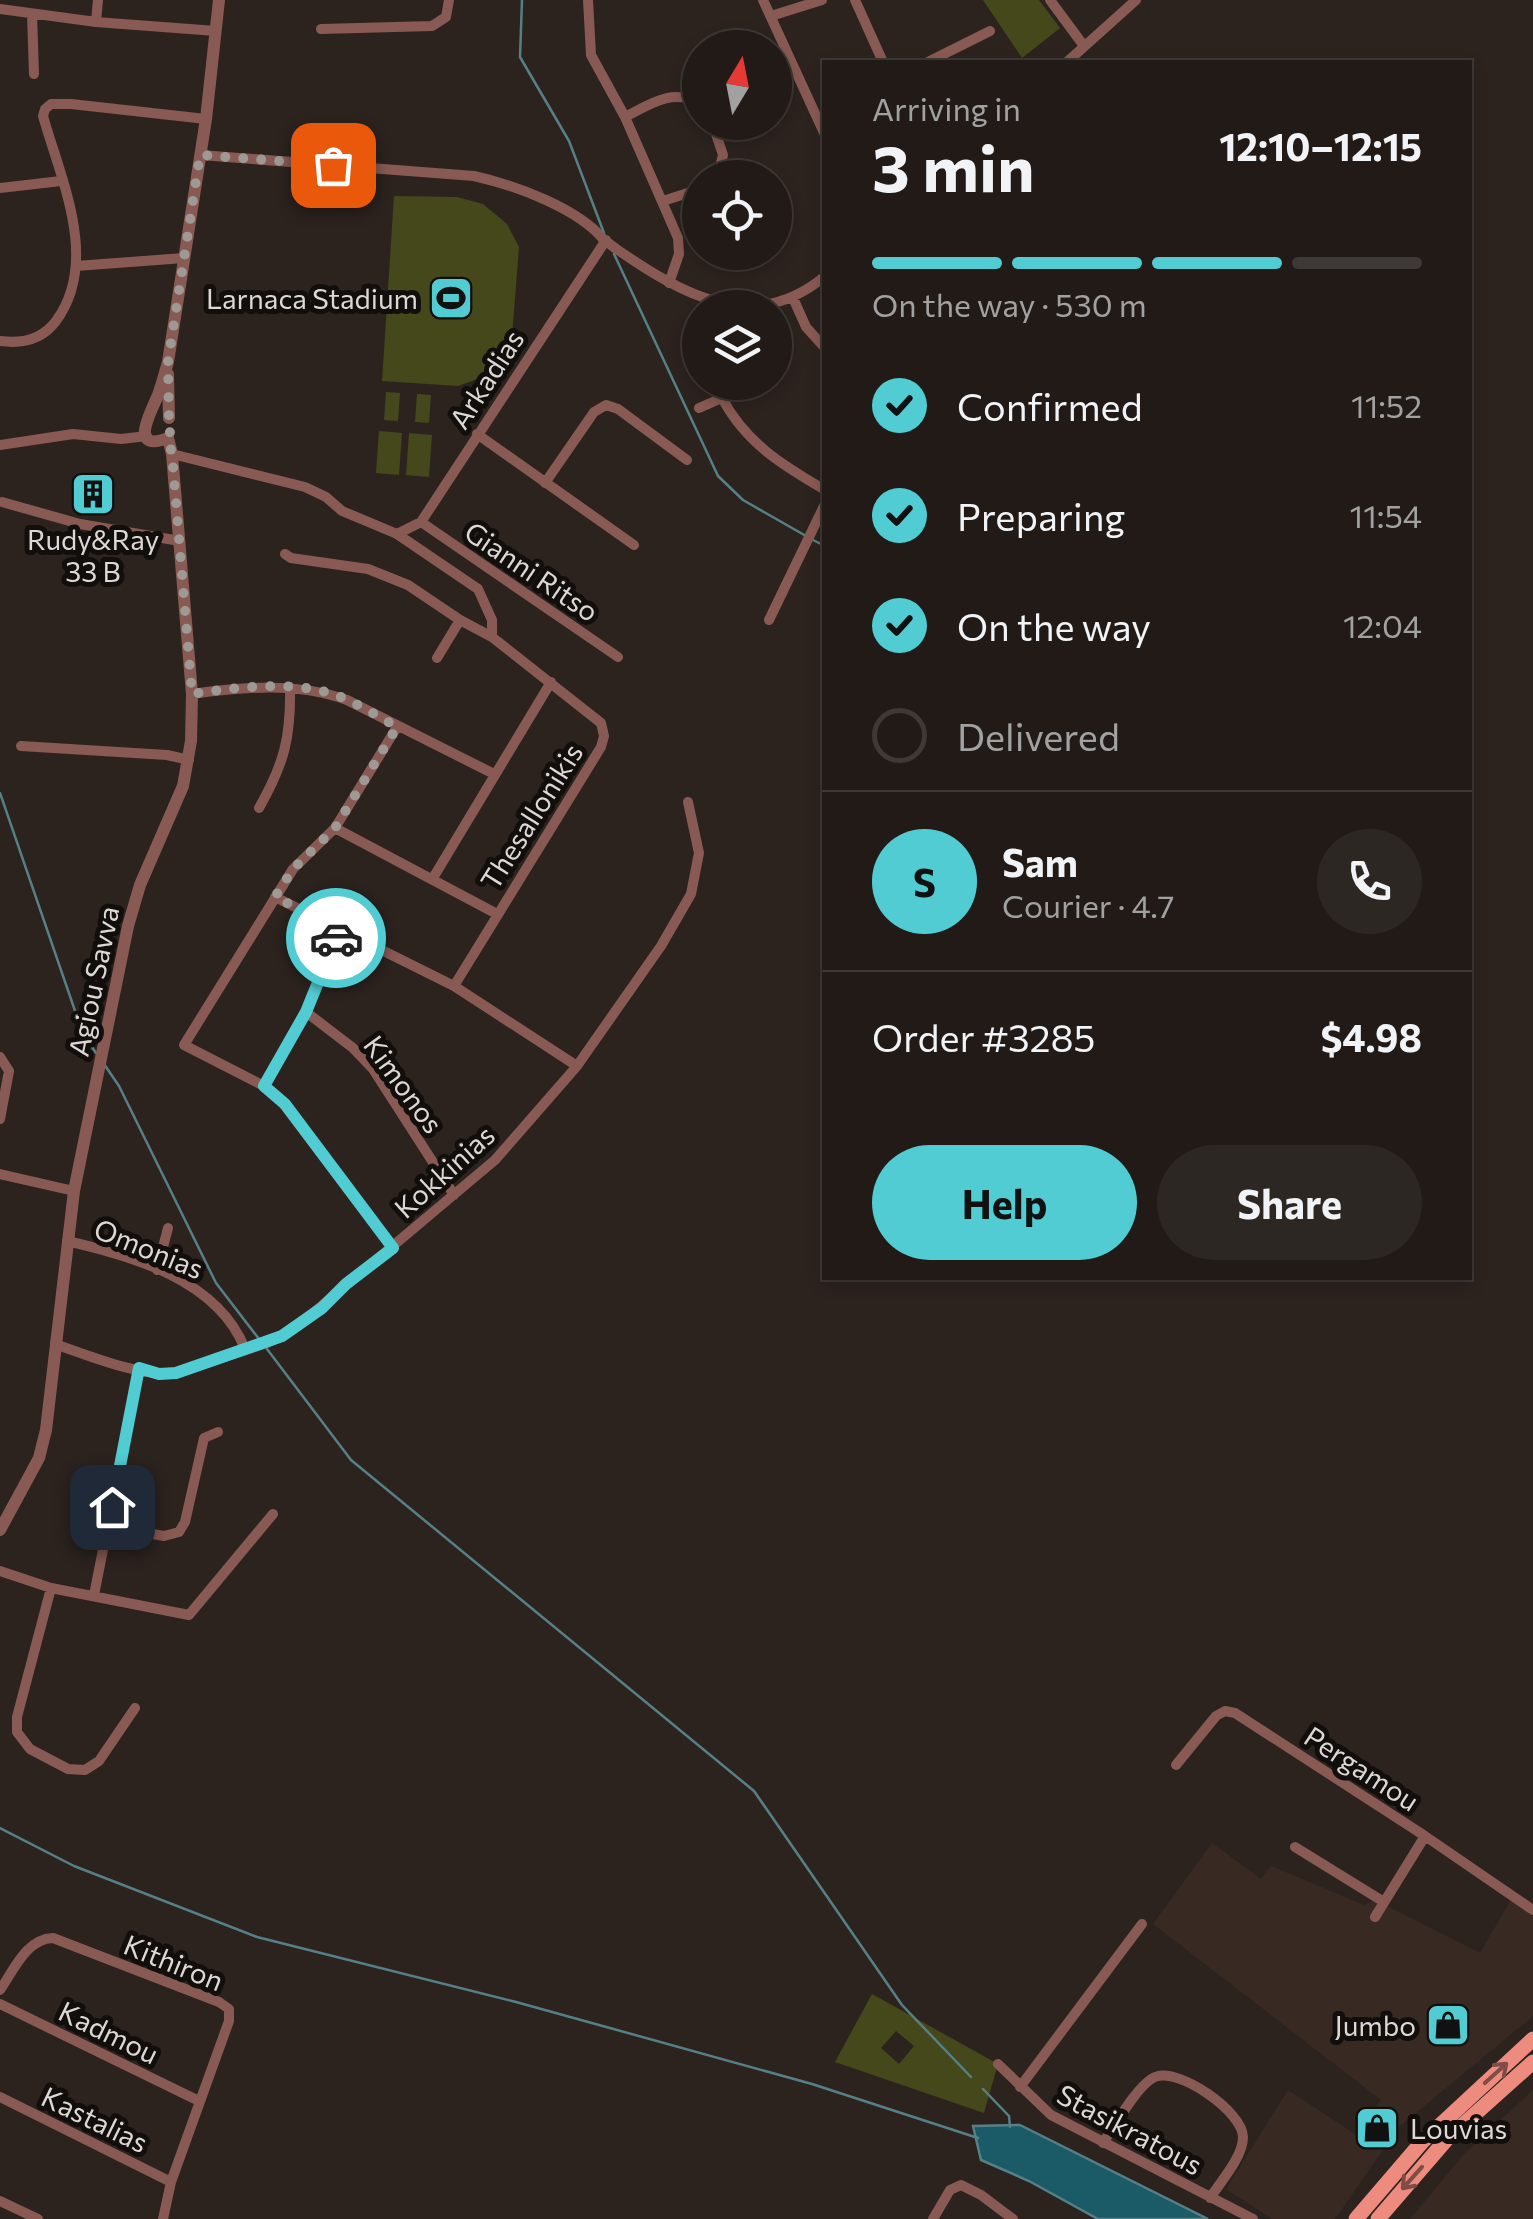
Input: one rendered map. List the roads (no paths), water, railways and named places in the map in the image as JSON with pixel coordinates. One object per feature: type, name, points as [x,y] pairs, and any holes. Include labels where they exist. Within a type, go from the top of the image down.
[{"type":"main road","points":[[1356,2219],[1422,2142],[1533,2039]]},
{"type":"main road","points":[[1378,2219],[1446,2140],[1533,2062]]},
{"type":"street","points":[[96,22],[98,0]]},
{"type":"street","points":[[0,444],[73,434],[146,436],[158,441],[168,438],[172,426],[168,362],[206,119],[219,0]]},
{"type":"street","points":[[322,28],[432,26],[446,17],[448,0]]},
{"type":"street","points":[[588,0],[591,55],[663,201],[680,250],[668,282]]},
{"type":"street","points":[[764,0],[822,128]]},
{"type":"street","points":[[771,16],[822,0]]},
{"type":"street","points":[[855,0],[882,60]]},
{"type":"street","points":[[1050,0],[1084,46]]},
{"type":"street","points":[[1069,60],[1136,0]]},
{"type":"street","points":[[0,9],[96,22],[216,31]]},
{"type":"street","points":[[32,14],[34,74]]},
{"type":"street","points":[[932,60],[990,32]]},
{"type":"street","points":[[625,118],[669,97],[682,97]]},
{"type":"street","points":[[0,341],[28,341],[52,326],[64,310],[76,266],[76,233],[45,108],[51,104],[206,119]]},
{"type":"street","points":[[200,155],[474,176],[510,184],[548,201],[668,282],[695,296],[731,304],[772,304],[793,298],[822,278]]},
{"type":"street","points":[[0,188],[61,181]]},
{"type":"street","points":[[663,201],[682,195]]},
{"type":"street","name":"Arkadias","points":[[397,534],[420,522],[608,242]]},
{"type":"street","points":[[76,266],[184,258]]},
{"type":"street","points":[[793,298],[806,327],[822,345]]},
{"type":"street","points":[[146,436],[144,428],[168,362]]},
{"type":"street","points":[[699,408],[717,400]]},
{"type":"street","points":[[723,400],[759,448],[822,488]]},
{"type":"street","points":[[546,483],[602,406],[618,408],[687,460]]},
{"type":"street","points":[[148,416],[157,412],[169,418]]},
{"type":"street","points":[[477,434],[634,545]]},
{"type":"street","name":"Agiou Savva","points":[[0,1530],[39,1458],[46,1430],[74,1192],[132,905],[183,786],[189,760],[192,694],[168,438]]},
{"type":"street","points":[[172,454],[305,487],[326,497],[342,511],[397,534],[478,590],[487,603],[492,637]]},
{"type":"street","points":[[2,502],[80,524],[180,542]]},
{"type":"street","points":[[769,620],[822,510]]},
{"type":"street","name":"Gianni Ritso","points":[[420,522],[618,657]]},
{"type":"street","points":[[285,554],[368,569],[408,585],[492,637],[551,682],[434,878]]},
{"type":"street","points":[[437,658],[460,620]]},
{"type":"street","name":"Thesallonikis","points":[[454,986],[604,736],[594,715],[551,682]]},
{"type":"street","points":[[192,694],[290,687],[324,692],[494,774]]},
{"type":"street","points":[[259,808],[280,772],[285,753],[290,687]]},
{"type":"street","points":[[393,1248],[285,1104],[264,1086],[184,1045],[293,869],[335,828],[397,727]]},
{"type":"street","points":[[20,746],[167,755],[189,760]]},
{"type":"street","name":"Kokkinias","points":[[55,1344],[159,1374],[176,1373],[267,1343],[294,1329],[393,1248],[495,1160],[577,1066],[661,946],[691,894],[699,852],[688,802]]},
{"type":"street","points":[[335,828],[497,914]]},
{"type":"street","points":[[275,897],[454,986],[577,1066]]},
{"type":"street","points":[[264,1086],[306,1012],[340,929]]},
{"type":"street","name":"Kimonos","points":[[306,1012],[354,1048],[373,1069],[454,1194]]},
{"type":"street","points":[[0,1057],[9,1071],[0,1119]]},
{"type":"street","points":[[0,1174],[74,1192]]},
{"type":"street","points":[[157,1270],[168,1228]]},
{"type":"street","name":"Omonias","points":[[67,1241],[157,1270],[202,1292],[249,1348]]},
{"type":"street","points":[[94,1594],[139,1368]]},
{"type":"street","points":[[109,1526],[164,1536],[178,1532],[185,1522],[204,1438],[218,1432]]},
{"type":"street","points":[[0,1572],[50,1588],[190,1615],[273,1514]]},
{"type":"street","points":[[50,1588],[16,1717],[20,1740],[30,1750],[64,1767],[85,1770],[99,1761],[135,1708]]},
{"type":"street","name":"Pergamou","points":[[1176,1765],[1216,1716],[1232,1712],[1533,1910]]},
{"type":"street","points":[[1375,1917],[1425,1836]]},
{"type":"street","points":[[1295,1847],[1384,1902]]},
{"type":"street","points":[[1020,2087],[1142,1924]]},
{"type":"street","name":"Kithiron","points":[[0,1990],[30,1946],[53,1938],[219,2002],[228,2009],[229,2021],[171,2182],[163,2219]]},
{"type":"street","name":"Kadmou","points":[[0,2004],[199,2101]]},
{"type":"street","name":"Stasikratous","points":[[998,2064],[1044,2110],[1253,2219]]},
{"type":"street","points":[[1103,2143],[1150,2080],[1164,2074],[1180,2077],[1231,2111],[1242,2128],[1239,2153],[1210,2198]]},
{"type":"street","name":"Kastalias","points":[[0,2097],[171,2182]]},
{"type":"street","points":[[933,2219],[950,2190],[961,2185],[1013,2219]]},
{"type":"street","points":[[0,2201],[38,2219]]},
{"type":"water","points":[[1020,2125],[1208,2219],[1098,2219],[981,2160],[973,2126]]},
{"type":"waterway","points":[[522,0],[520,57],[569,141],[604,233]]},
{"type":"waterway","points":[[614,254],[718,476],[743,500],[806,536]]},
{"type":"waterway","points":[[813,540],[822,544]]},
{"type":"waterway","points":[[0,793],[83,1034],[96,1053]]},
{"type":"waterway","points":[[104,1064],[119,1086],[216,1283],[259,1339]]},
{"type":"waterway","points":[[267,1349],[351,1460],[754,1791],[902,2005],[971,2077]]},
{"type":"waterway","points":[[0,1828],[74,1866],[257,1937],[516,2002],[812,2084],[978,2138]]},
{"type":"waterway","points":[[983,2089],[1009,2116],[1010,2127]]},
{"type":"place","name":"Larnaca Stadium","points":[[451,298]]},
{"type":"place","name":"Rudy&Ray 33 B","points":[[93,494]]},
{"type":"place","name":"Jumbo","points":[[1448,2025]]},
{"type":"place","name":"Louvias","points":[[1377,2128]]}]
